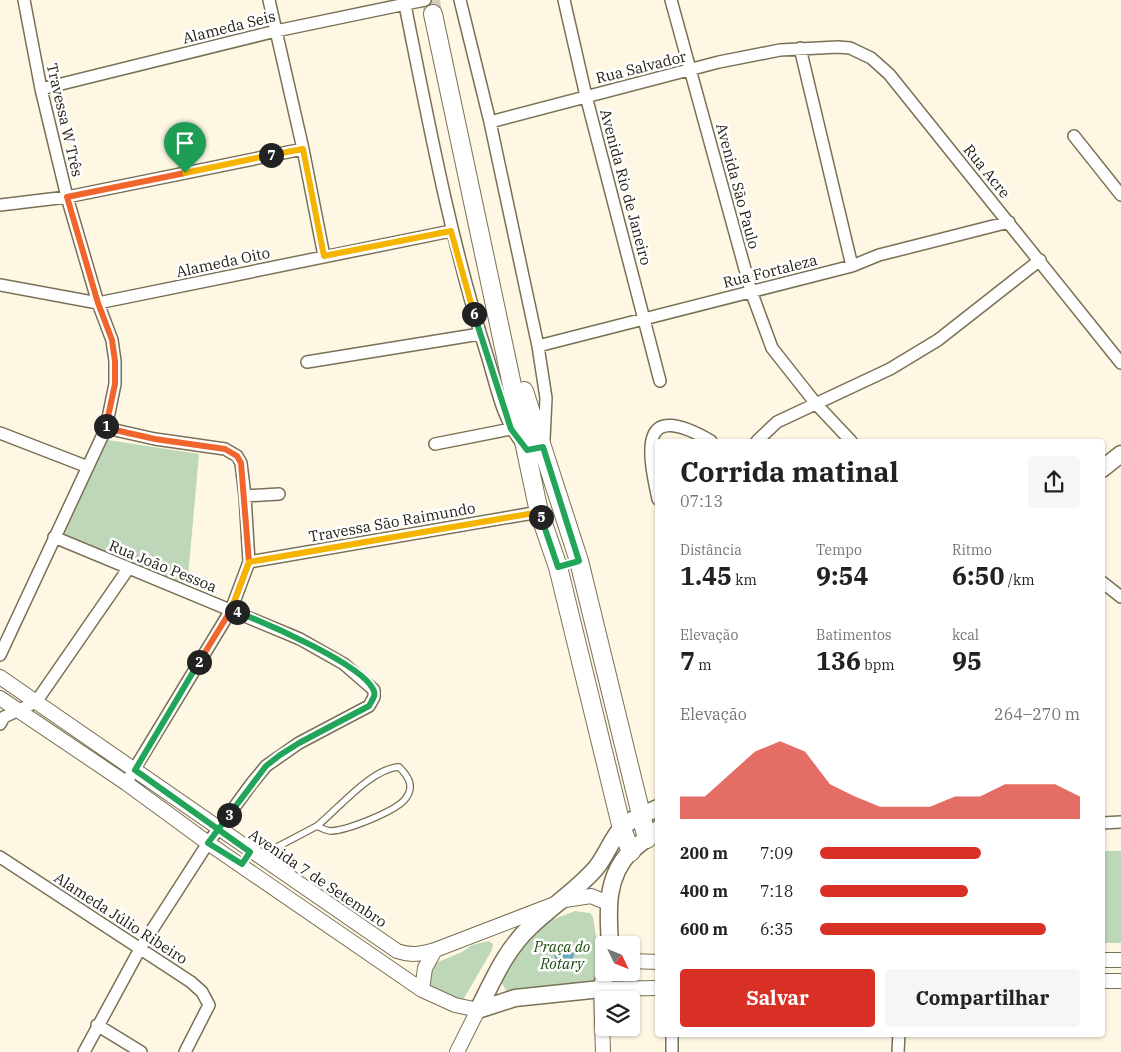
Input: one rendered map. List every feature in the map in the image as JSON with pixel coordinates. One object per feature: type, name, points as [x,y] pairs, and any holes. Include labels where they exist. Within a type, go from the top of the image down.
[{"type":"main road","points":[[429,7],[495,300],[535,449],[579,561],[641,815],[652,834],[630,852],[614,878],[608,903],[610,936]]},
{"type":"main road","points":[[535,449],[540,512],[558,567],[622,829],[630,852]]},
{"type":"main road","points":[[1105,467],[1121,454]]},
{"type":"main road","points":[[558,567],[579,561]]},
{"type":"main road","points":[[478,1010],[502,961],[517,941],[531,926],[565,900],[597,867],[622,829],[641,815],[655,809]]},
{"type":"main road","points":[[478,1010],[514,998],[601,989],[603,981]]},
{"type":"street","name":"Travessa W Três","points":[[0,655],[106,428],[115,384],[115,361],[112,340],[98,303],[67,197],[41,89],[24,0]]},
{"type":"street","points":[[269,0],[303,149],[324,256]]},
{"type":"street","points":[[404,2],[451,231],[480,334],[511,429],[535,449],[546,398],[538,346],[490,122],[460,0]]},
{"type":"street","name":"Avenida Rio de Janeiro","points":[[564,0],[586,96],[660,381]]},
{"type":"street","name":"Avenida São Paulo","points":[[671,0],[751,291],[772,348],[816,405],[849,439]]},
{"type":"street","name":"Alameda Seis","points":[[41,89],[276,31],[404,2],[429,7]]},
{"type":"street","points":[[800,48],[852,266]]},
{"type":"street","name":"Rua Salvador","points":[[490,122],[754,54],[800,48]]},
{"type":"street","name":"Rua Acre","points":[[800,48],[850,48],[875,62],[889,74],[1121,363]]},
{"type":"street","points":[[1074,136],[1121,195]]},
{"type":"street","points":[[0,205],[67,197],[303,149]]},
{"type":"street","name":"Rua Fortaleza","points":[[538,346],[852,266],[879,255],[1009,222]]},
{"type":"street","name":"Alameda Oito","points":[[0,285],[98,303],[451,231]]},
{"type":"street","points":[[759,439],[777,422],[890,369],[938,340],[1040,260]]},
{"type":"street","points":[[307,362],[480,334]]},
{"type":"street","points":[[655,483],[649,450],[652,439],[659,429],[665,425],[673,425],[689,429],[707,439]]},
{"type":"street","points":[[106,428],[231,451],[241,463],[249,562],[231,610],[126,783]]},
{"type":"street","points":[[434,444],[511,429]]},
{"type":"street","points":[[0,435],[88,467]]},
{"type":"street","points":[[245,496],[279,494]]},
{"type":"street","name":"Travessa São Raimundo","points":[[249,562],[540,512]]},
{"type":"street","name":"Rua João Pessoa","points":[[54,537],[300,638],[344,664],[374,690],[374,698],[369,706],[299,743],[266,766],[218,828]]},
{"type":"street","points":[[1,719],[36,702],[128,569]]},
{"type":"street","points":[[1105,584],[1121,597]]},
{"type":"street","name":"Avenida 7 de Setembro","points":[[0,677],[396,951],[418,955],[435,950],[565,900],[591,896],[608,903]]},
{"type":"street","points":[[0,698],[126,783],[208,843],[242,864],[422,990],[455,1005],[478,1010],[457,1052]]},
{"type":"street","points":[[84,1052],[141,947],[218,828]]},
{"type":"street","points":[[242,864],[254,854]]},
{"type":"street","name":"Alameda Júlio Ribeiro","points":[[0,857],[141,947],[202,992],[209,1004],[185,1052]]},
{"type":"street","points":[[422,990],[425,968],[435,950]]},
{"type":"street","points":[[1105,960],[1121,960]]},
{"type":"street","points":[[640,961],[655,962]]},
{"type":"street","points":[[1105,981],[1121,981]]},
{"type":"street","points":[[603,1052],[601,989],[655,988]]},
{"type":"street","points":[[97,1025],[141,1052]]},
{"type":"street","points":[[672,1037],[672,1052]]},
{"type":"street","points":[[898,1052],[899,1037]]},
{"type":"lane","points":[[254,854],[316,826],[375,776],[389,768],[399,768],[408,775],[411,786],[407,798],[397,806],[349,827],[330,831],[316,826]]},
{"type":"green space","points":[[108,440],[199,454],[187,588],[61,535]]},
{"type":"green space","points":[[1105,851],[1121,851],[1121,943],[1105,943]]},
{"type":"green space","name":"Praça do Rotary","points":[[575,911],[590,913],[593,917],[596,936],[595,981],[598,982],[511,994],[506,991],[502,983],[529,934],[539,925]]},
{"type":"green space","points":[[489,941],[493,944],[492,950],[463,1000],[428,987],[431,965],[462,952],[472,945]]},
{"type":"water","points":[[564,944],[571,947],[574,954],[571,961],[564,964],[557,961],[554,954],[557,947]]},
{"type":"tunnel","points":[[431,0],[433,14]]},
{"type":"route","points":[[185,173],[67,197],[98,303],[112,340],[115,361],[115,384],[106,428],[155,439],[225,449],[237,456],[241,463],[249,562],[231,610],[162,722],[135,770],[218,828],[250,852],[242,864],[208,843],[218,828],[252,783],[266,766],[280,755],[369,706],[374,698],[374,690],[369,683],[344,664],[300,638],[296,638],[265,623],[231,610],[249,562],[540,512],[558,567],[579,561],[543,447],[527,450],[511,429],[480,334],[451,231],[324,256],[303,149],[185,173]]}]
